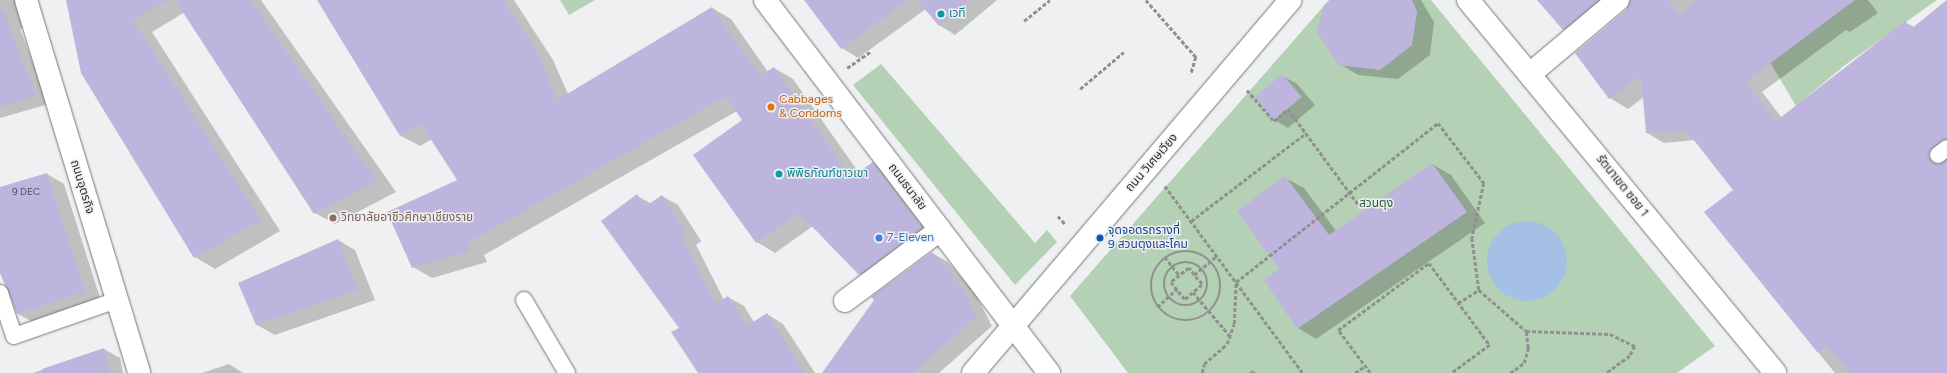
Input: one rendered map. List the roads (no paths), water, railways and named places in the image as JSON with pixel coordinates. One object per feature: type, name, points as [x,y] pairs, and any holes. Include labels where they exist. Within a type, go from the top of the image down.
[{"type":"street","name":"ถนนอุตรกิจ","points":[[26,0],[139,373]]},
{"type":"street","name":"ถนนธนาลัย","points":[[766,0],[1049,373]]},
{"type":"street","name":"ถนน วิเศษเวียง","points":[[972,373],[1290,0]]},
{"type":"street","name":"รัตนาเขต ซอย 1","points":[[1468,0],[1775,373]]},
{"type":"street","points":[[1530,74],[1618,0]]},
{"type":"street","points":[[845,301],[940,230]]},
{"type":"lane","points":[[0,293],[14,336],[117,300]]},
{"type":"lane","points":[[524,300],[567,373]]},
{"type":"water","points":[[1527,221],[1542,224],[1555,233],[1564,246],[1567,261],[1564,276],[1555,289],[1542,298],[1527,301],[1512,298],[1499,289],[1490,276],[1487,261],[1490,246],[1499,233],[1512,224]]},
{"type":"place","name":"เวที","points":[[941,14]]},
{"type":"place","name":"Cabbages & Condoms","points":[[771,107]]},
{"type":"place","name":"พิพิธภัณฑ์ชาวเขา","points":[[779,174]]},
{"type":"place","name":"วิทยาลัยอาชีวศึกษาเชียงราย","points":[[333,218]]},
{"type":"place","name":"7-Eleven","points":[[879,238]]},
{"type":"place","name":"จุดจอดรถรางที่ 9 สวนตุงและโคม","points":[[1100,238]]},
{"type":"park label","name":"สวนตุง","points":[[1376,204]]}]
